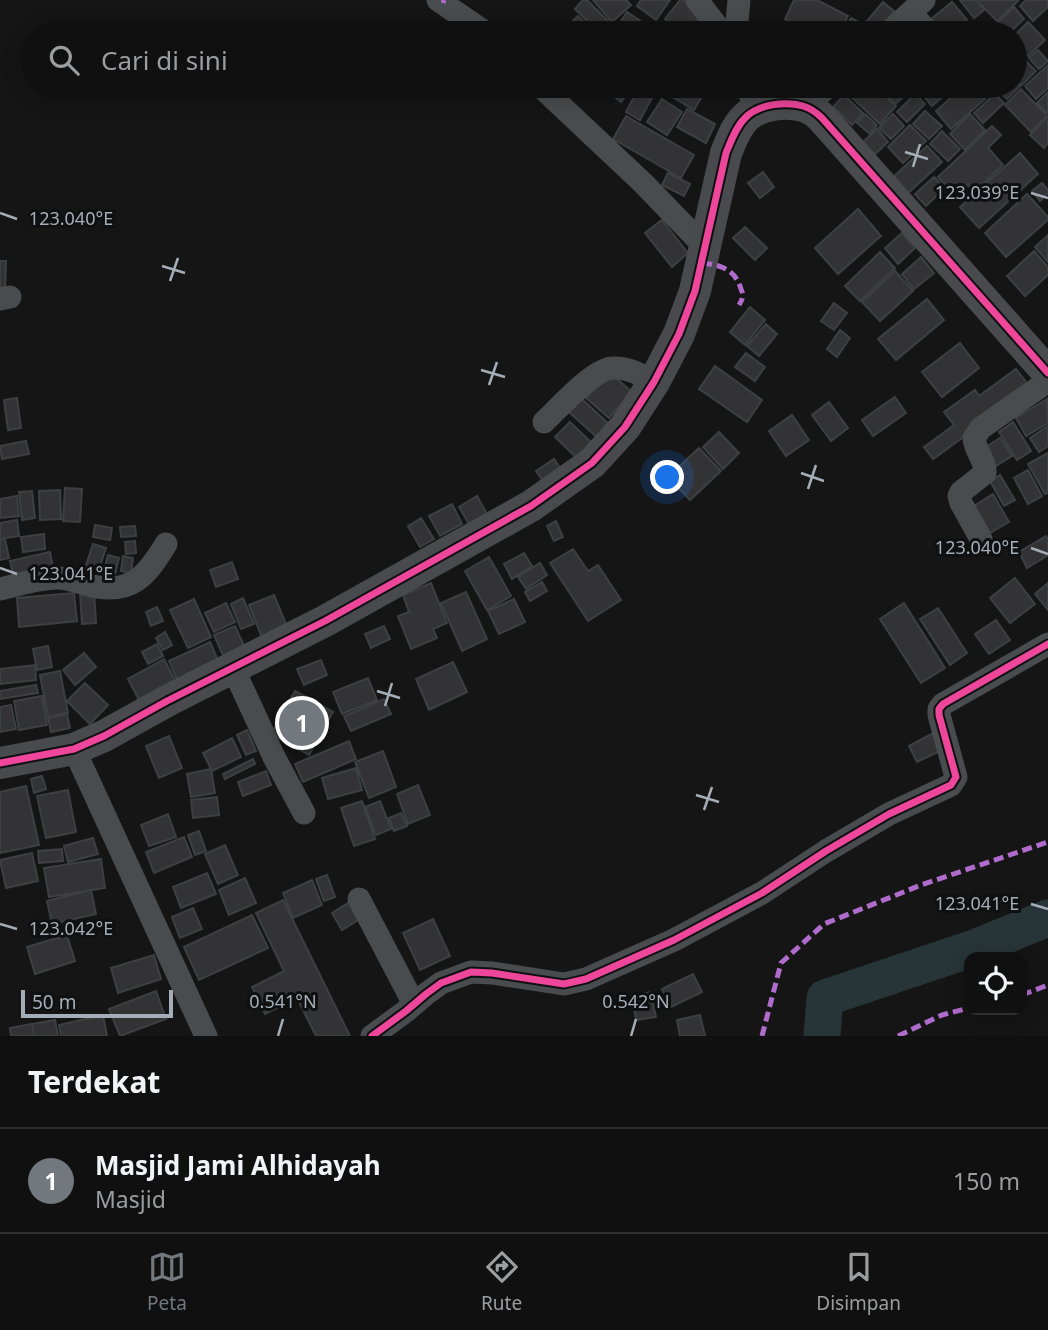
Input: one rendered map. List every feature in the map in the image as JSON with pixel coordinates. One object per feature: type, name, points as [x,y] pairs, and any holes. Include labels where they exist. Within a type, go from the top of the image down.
[{"type":"street","points":[[438,0],[469,21]]},
{"type":"street","points":[[697,0],[713,21]]},
{"type":"street","points":[[737,21],[739,0]]},
{"type":"street","points":[[901,21],[917,6]]},
{"type":"street","points":[[553,98],[643,183],[705,247]]},
{"type":"street","points":[[0,763],[74,749],[104,736],[325,621],[531,506],[576,475],[607,448],[625,427],[654,382],[683,323],[695,291],[726,153],[745,118],[751,98],[804,106],[822,118],[1048,373]]},
{"type":"street","points":[[804,106],[814,98]]},
{"type":"street","points":[[544,422],[604,369],[628,370],[654,382]]},
{"type":"street","points":[[981,539],[959,495],[985,473],[985,466],[974,446],[974,438],[981,428],[1048,381]]},
{"type":"street","points":[[0,589],[61,578],[110,589],[126,586],[141,579],[148,572],[166,544]]},
{"type":"street","points":[[372,1036],[441,983],[471,972],[565,984],[586,979],[674,940],[762,893],[889,814],[951,785],[956,778],[939,709],[943,704],[1048,644]]},
{"type":"street","points":[[233,668],[274,757],[304,813]]},
{"type":"street","points":[[74,749],[206,1036]]},
{"type":"street","points":[[359,899],[414,1004]]},
{"type":"building","points":[[583,0],[587,0],[608,21],[587,21],[575,9]]},
{"type":"building","points":[[593,0],[626,0],[631,5],[611,21]]},
{"type":"building","points":[[641,0],[670,0],[656,20],[637,6]]},
{"type":"building","points":[[680,0],[683,0],[709,21],[668,21],[665,19]]},
{"type":"building","points":[[794,0],[817,0],[848,16],[845,21],[785,19]]},
{"type":"building","points":[[960,0],[976,0],[984,10],[974,18]]},
{"type":"building","points":[[1026,0],[1048,0],[1048,7],[1033,21],[1020,6]]},
{"type":"building","points":[[1018,1],[997,21],[978,2]]},
{"type":"building","points":[[883,2],[894,11],[886,21],[867,21]]},
{"type":"building","points":[[952,2],[967,20],[931,21]]},
{"type":"building","points":[[1014,7],[1024,19],[1022,21],[999,21]]},
{"type":"building","points":[[627,12],[640,21],[621,21]]},
{"type":"building","points":[[1027,23],[1045,40],[1028,56],[1027,55]]},
{"type":"building","points":[[1038,50],[1048,61],[1039,69],[1029,58]]},
{"type":"building","points":[[1027,62],[1036,71],[1027,80]]},
{"type":"building","points":[[1048,65],[1048,88],[1036,99],[1027,88],[1027,84]]},
{"type":"building","points":[[1048,92],[1048,112],[1047,113],[1037,103]]},
{"type":"building","points":[[1027,95],[1047,116],[1031,132],[1005,105],[1012,98],[1027,98]]},
{"type":"building","points":[[633,98],[652,98],[640,120],[626,112]]},
{"type":"building","points":[[674,98],[701,98],[694,110]]},
{"type":"building","points":[[841,98],[847,98],[863,113],[852,125],[833,107]]},
{"type":"building","points":[[852,98],[887,98],[896,106],[880,124]]},
{"type":"building","points":[[890,98],[902,98],[895,104]]},
{"type":"building","points":[[911,98],[919,98],[925,104],[907,122],[897,112]]},
{"type":"building","points":[[925,98],[941,98],[932,106]]},
{"type":"building","points":[[951,98],[985,99],[951,129],[936,111]]},
{"type":"building","points":[[991,98],[999,98],[1004,103],[983,123],[974,113]]},
{"type":"building","points":[[662,99],[682,112],[667,135],[647,122]]},
{"type":"building","points":[[687,109],[715,124],[706,143],[677,127]]},
{"type":"building","points":[[925,111],[942,126],[929,139],[913,124]]},
{"type":"building","points":[[865,114],[877,125],[870,134],[857,123]]},
{"type":"building","points":[[893,114],[904,126],[891,139],[879,128]]},
{"type":"building","points":[[970,114],[985,130],[965,150],[950,134]]},
{"type":"building","points":[[626,116],[694,155],[681,178],[613,139]]},
{"type":"building","points":[[1048,116],[1048,143],[1044,148],[1030,135]]},
{"type":"building","points":[[910,125],[926,141],[903,163],[888,147]]},
{"type":"building","points":[[992,126],[1001,135],[988,148],[1003,165],[974,192],[968,185],[956,196],[938,177]]},
{"type":"building","points":[[877,129],[888,142],[873,156],[862,143]]},
{"type":"building","points":[[942,131],[960,149],[948,161],[930,144]]},
{"type":"building","points":[[927,146],[942,162],[907,194],[892,178]]},
{"type":"building","points":[[1020,153],[1038,174],[979,228],[960,207]]},
{"type":"building","points":[[763,172],[774,187],[760,198],[748,183]]},
{"type":"building","points":[[668,173],[690,184],[684,196],[662,185]]},
{"type":"building","points":[[934,177],[945,188],[926,206],[915,194]]},
{"type":"building","points":[[1042,183],[1048,193],[1040,201],[1032,191]]},
{"type":"building","points":[[1027,194],[1048,220],[1006,257],[985,233]]},
{"type":"building","points":[[858,209],[881,236],[838,274],[815,248]]},
{"type":"building","points":[[662,220],[688,253],[672,267],[645,233]]},
{"type":"building","points":[[745,227],[767,248],[755,260],[733,238]]},
{"type":"building","points":[[902,233],[915,248],[898,264],[885,248]]},
{"type":"building","points":[[1048,235],[1048,262],[1035,247]]},
{"type":"building","points":[[1034,251],[1048,267],[1048,275],[1025,296],[1007,276]]},
{"type":"building","points":[[880,252],[895,268],[860,301],[845,286]]},
{"type":"building","points":[[921,257],[934,273],[914,289],[902,274]]},
{"type":"building","points":[[0,261],[6,261],[5,293],[0,293]]},
{"type":"building","points":[[895,271],[913,291],[880,321],[862,302]]},
{"type":"building","points":[[927,299],[944,320],[896,360],[878,339]]},
{"type":"building","points":[[834,303],[847,313],[834,330],[821,321]]},
{"type":"building","points":[[750,307],[765,320],[745,345],[730,332]]},
{"type":"building","points":[[766,324],[777,334],[759,356],[747,346]]},
{"type":"building","points":[[840,330],[850,338],[837,357],[827,349]]},
{"type":"building","points":[[960,343],[979,368],[942,397],[922,372]]},
{"type":"building","points":[[746,353],[765,367],[755,381],[735,367]]},
{"type":"building","points":[[715,366],[762,400],[747,422],[699,389]]},
{"type":"building","points":[[1016,369],[1031,388],[933,459],[924,447],[954,425],[944,412],[975,390],[979,396]]},
{"type":"building","points":[[609,372],[632,392],[609,418],[586,398]]},
{"type":"building","points":[[895,397],[906,413],[873,436],[862,420]]},
{"type":"building","points":[[17,398],[21,428],[8,430],[4,400]]},
{"type":"building","points":[[582,399],[613,428],[601,441],[569,412]]},
{"type":"building","points":[[1047,399],[1048,423],[1026,436],[1016,418]]},
{"type":"building","points":[[829,402],[848,428],[831,441],[812,415]]},
{"type":"building","points":[[792,415],[809,440],[786,456],[769,431]]},
{"type":"building","points":[[570,422],[593,444],[579,460],[555,437]]},
{"type":"building","points":[[1013,422],[1031,451],[1017,460],[999,432]]},
{"type":"building","points":[[1048,426],[1048,446],[1039,452],[1030,438]]},
{"type":"building","points":[[719,432],[739,453],[723,469],[703,447]]},
{"type":"building","points":[[1000,438],[1012,456],[996,466],[984,448]]},
{"type":"building","points":[[26,441],[29,454],[2,459],[0,446]]},
{"type":"building","points":[[699,448],[721,471],[690,500],[668,477]]},
{"type":"building","points":[[1048,453],[1048,493],[1045,494],[1028,464]]},
{"type":"building","points":[[554,459],[565,475],[548,488],[536,471]]},
{"type":"building","points":[[1028,470],[1042,496],[1028,504],[1014,478]]},
{"type":"building","points":[[1000,475],[1015,500],[1004,506],[990,481]]},
{"type":"building","points":[[65,488],[82,489],[80,522],[63,521]]},
{"type":"building","points":[[60,490],[61,519],[40,520],[39,491]]},
{"type":"building","points":[[32,491],[35,518],[22,520],[19,492]]},
{"type":"building","points":[[993,494],[1009,522],[990,533],[974,506]]},
{"type":"building","points":[[17,496],[19,516],[0,518],[0,499]]},
{"type":"building","points":[[477,496],[487,514],[469,524],[459,507]]},
{"type":"building","points":[[452,504],[462,524],[440,536],[429,516]]},
{"type":"building","points":[[421,518],[434,539],[420,547],[408,526]]},
{"type":"building","points":[[17,520],[19,536],[0,539],[0,523]]},
{"type":"building","points":[[556,521],[563,537],[554,541],[547,526]]},
{"type":"building","points":[[95,525],[112,528],[110,540],[93,537]]},
{"type":"building","points":[[135,526],[136,536],[121,537],[120,527]]},
{"type":"building","points":[[44,534],[45,549],[23,552],[21,537]]},
{"type":"building","points":[[1046,536],[1048,555],[1027,568],[1019,552]]},
{"type":"building","points":[[5,539],[9,558],[0,560],[0,540]]},
{"type":"building","points":[[135,541],[136,553],[126,554],[125,542]]},
{"type":"building","points":[[93,544],[106,548],[98,572],[85,568]]},
{"type":"building","points":[[573,549],[588,571],[598,565],[621,600],[588,621],[550,563]]},
{"type":"building","points":[[50,552],[54,573],[15,582],[10,561]]},
{"type":"building","points":[[524,553],[532,566],[512,579],[504,564]]},
{"type":"building","points":[[108,555],[119,558],[115,574],[104,571]]},
{"type":"building","points":[[123,556],[133,558],[131,573],[121,571]]},
{"type":"building","points":[[489,557],[511,596],[487,610],[465,571]]},
{"type":"building","points":[[232,562],[238,579],[216,587],[210,570]]},
{"type":"building","points":[[540,563],[547,575],[526,589],[518,577]]},
{"type":"building","points":[[1015,578],[1035,604],[1010,623],[990,598]]},
{"type":"building","points":[[542,582],[547,591],[530,601],[525,592]]},
{"type":"building","points":[[431,583],[447,623],[433,629],[437,638],[411,649],[398,616],[409,612],[403,595]]},
{"type":"building","points":[[1048,583],[1048,610],[1035,594]]},
{"type":"building","points":[[94,591],[96,623],[82,624],[80,592]]},
{"type":"building","points":[[466,592],[487,639],[462,651],[441,603]]},
{"type":"building","points":[[74,593],[77,621],[19,627],[17,598]]},
{"type":"building","points":[[274,595],[288,629],[263,640],[249,605]]},
{"type":"building","points":[[243,598],[254,624],[241,629],[231,604]]},
{"type":"building","points":[[194,599],[211,637],[188,648],[170,610]]},
{"type":"building","points":[[514,599],[525,622],[499,634],[488,611]]},
{"type":"building","points":[[226,603],[235,622],[214,632],[205,613]]},
{"type":"building","points":[[904,603],[945,668],[921,683],[880,619]]},
{"type":"building","points":[[157,607],[163,621],[151,626],[146,612]]},
{"type":"building","points":[[938,608],[967,653],[950,665],[920,619]]},
{"type":"building","points":[[996,620],[1010,640],[989,654],[975,634]]},
{"type":"building","points":[[235,626],[247,652],[226,662],[214,635]]},
{"type":"building","points":[[384,626],[390,639],[371,648],[365,634]]},
{"type":"building","points":[[165,632],[172,645],[163,650],[156,638]]},
{"type":"building","points":[[210,642],[220,665],[179,684],[169,661]]},
{"type":"building","points":[[157,644],[163,656],[148,664],[142,652]]},
{"type":"building","points":[[48,646],[52,667],[37,670],[33,649]]},
{"type":"building","points":[[84,653],[96,667],[75,685],[63,670]]},
{"type":"building","points":[[164,659],[178,686],[142,706],[128,679]]},
{"type":"building","points":[[321,660],[327,675],[304,685],[297,669]]},
{"type":"building","points":[[453,662],[467,692],[429,710],[416,679]]},
{"type":"building","points":[[35,665],[36,680],[0,684],[0,669]]},
{"type":"building","points":[[60,671],[68,713],[48,717],[40,675]]},
{"type":"building","points":[[368,678],[377,700],[342,714],[333,692]]},
{"type":"building","points":[[85,683],[108,705],[90,724],[67,701]]},
{"type":"building","points":[[36,685],[38,693],[0,699],[0,691]]},
{"type":"building","points":[[295,691],[333,712],[309,755],[271,734]]},
{"type":"building","points":[[42,696],[47,725],[19,730],[14,701]]},
{"type":"building","points":[[384,699],[391,714],[351,731],[344,716]]},
{"type":"building","points":[[11,705],[16,729],[0,732],[0,707]]},
{"type":"building","points":[[67,714],[70,728],[51,732],[48,718]]},
{"type":"building","points":[[247,730],[256,751],[246,755],[237,735]]},
{"type":"building","points":[[933,733],[942,750],[917,762],[909,746]]},
{"type":"building","points":[[169,736],[182,768],[159,778],[146,746]]},
{"type":"building","points":[[232,738],[241,757],[212,771],[203,753]]},
{"type":"building","points":[[349,741],[356,759],[303,782],[295,764]]},
{"type":"building","points":[[383,751],[396,787],[369,798],[355,762]]},
{"type":"building","points":[[253,759],[255,764],[225,779],[223,774]]},
{"type":"building","points":[[356,768],[362,790],[328,799],[322,778]]},
{"type":"building","points":[[211,769],[215,793],[191,797],[187,774]]},
{"type":"building","points":[[266,771],[271,785],[243,796],[238,782]]},
{"type":"building","points":[[42,776],[46,789],[34,793],[31,779]]},
{"type":"building","points":[[418,785],[430,815],[408,824],[397,794]]},
{"type":"building","points":[[26,786],[39,845],[0,853],[0,792]]},
{"type":"building","points":[[68,790],[76,832],[46,838],[37,796]]},
{"type":"building","points":[[217,797],[219,815],[193,818],[191,800]]},
{"type":"building","points":[[362,801],[375,839],[354,846],[341,808]]},
{"type":"building","points":[[380,801],[391,829],[376,835],[365,807]]},
{"type":"building","points":[[401,813],[407,826],[394,831],[389,818]]},
{"type":"building","points":[[168,814],[176,837],[149,846],[141,825]]},
{"type":"building","points":[[199,831],[206,851],[195,855],[188,835]]},
{"type":"building","points":[[184,837],[192,857],[154,873],[146,852]]},
{"type":"building","points":[[93,838],[98,854],[68,862],[64,846]]},
{"type":"building","points":[[225,845],[238,875],[218,884],[205,854]]},
{"type":"building","points":[[62,849],[63,861],[39,863],[38,851]]},
{"type":"building","points":[[32,853],[38,881],[6,888],[0,860]]},
{"type":"building","points":[[101,859],[105,888],[49,897],[44,868]]},
{"type":"building","points":[[207,873],[216,894],[181,908],[173,887]]},
{"type":"building","points":[[327,875],[335,897],[324,901],[316,879]]},
{"type":"building","points":[[245,878],[256,903],[229,915],[219,890]]},
{"type":"building","points":[[312,880],[322,905],[293,918],[283,893]]},
{"type":"building","points":[[91,890],[96,914],[52,924],[47,901]]},
{"type":"building","points":[[283,900],[350,1036],[316,1036],[297,998],[265,1014],[252,987],[284,971],[256,913]]},
{"type":"building","points":[[353,900],[363,917],[342,930],[332,913]]},
{"type":"building","points":[[193,908],[202,929],[180,938],[172,917]]},
{"type":"building","points":[[252,915],[268,948],[199,980],[184,947]]},
{"type":"building","points":[[433,919],[450,956],[420,970],[403,933]]},
{"type":"building","points":[[67,935],[75,961],[35,974],[27,947]]},
{"type":"building","points":[[154,955],[161,979],[118,993],[111,968]]},
{"type":"building","points":[[693,974],[702,992],[671,1007],[662,989]]},
{"type":"building","points":[[156,991],[166,1019],[120,1036],[109,1009]]},
{"type":"building","points":[[651,992],[656,1017],[636,1020],[632,996]]},
{"type":"building","points":[[103,1015],[107,1036],[61,1036],[59,1025]]},
{"type":"building","points":[[700,1015],[705,1036],[680,1036],[677,1020]]},
{"type":"building","points":[[55,1020],[58,1036],[34,1036],[32,1024]]},
{"type":"building","points":[[32,1024],[34,1036],[11,1036],[10,1028]]},
{"type":"waterway","points":[[822,1036],[825,998],[977,947],[1048,918]]},
{"type":"marked path","points":[[702,263],[721,267],[735,277],[743,293],[739,305]]},
{"type":"marked path","points":[[762,1036],[781,963],[824,924],[921,885],[1048,842]]},
{"type":"marked path","points":[[1027,993],[1048,985]]},
{"type":"marked path","points":[[898,1036],[942,1015],[964,1009]]},
{"type":"cycle path","points":[[0,763],[74,749],[104,736],[325,621],[531,506],[592,463],[625,427],[654,382],[679,334],[695,291],[726,153],[742,122],[751,113],[765,107],[796,105],[808,108],[820,116],[1048,373]]},
{"type":"cycle path","points":[[372,1036],[441,983],[471,972],[564,984],[586,979],[674,940],[762,893],[889,814],[951,785],[956,777],[939,709],[943,704],[1048,644]]},
{"type":"place","name":"Masjid Jami Alhidayah","points":[[302,723]]}]
